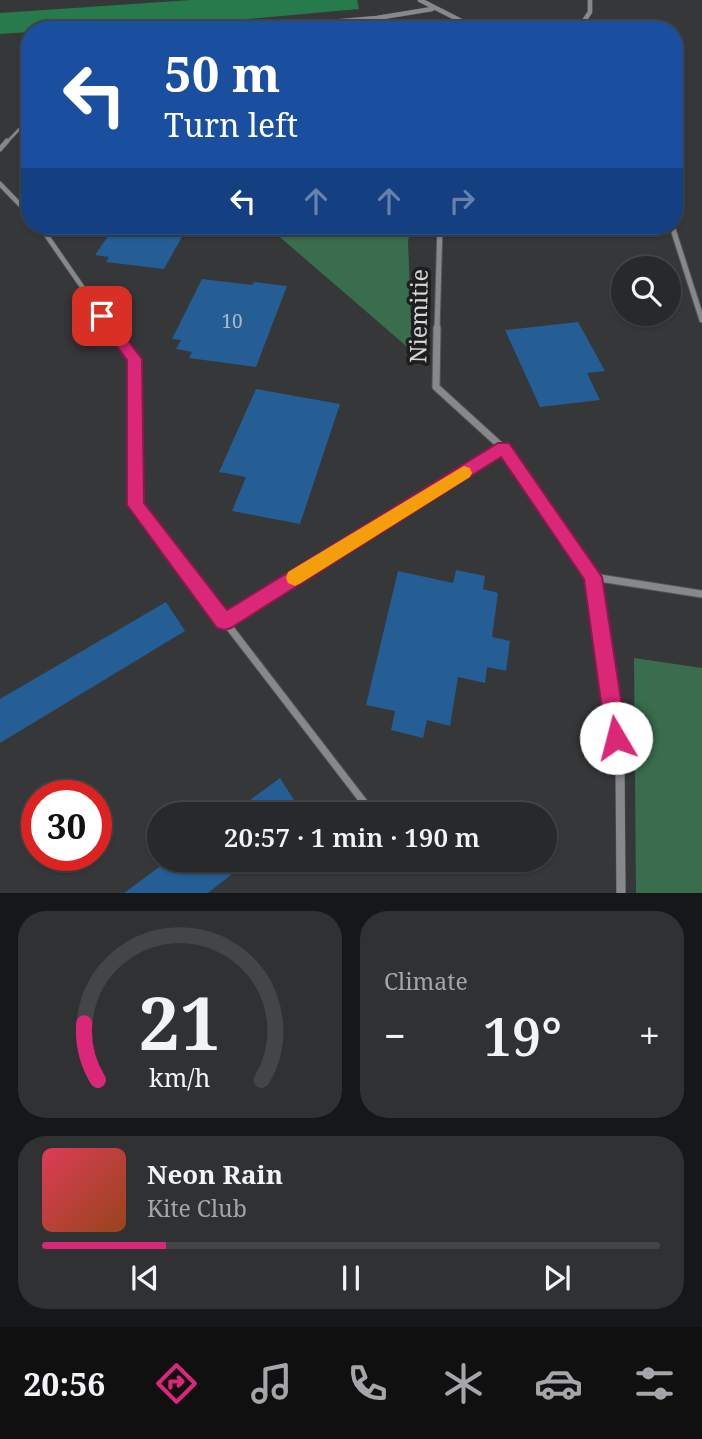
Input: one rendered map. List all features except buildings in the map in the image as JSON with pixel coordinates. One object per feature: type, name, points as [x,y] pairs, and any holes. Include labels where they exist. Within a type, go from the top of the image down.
[{"type":"street","points":[[420,0],[432,9],[459,21]]},
{"type":"street","points":[[584,21],[590,12],[590,0]]},
{"type":"street","points":[[342,21],[432,9]]},
{"type":"street","name":"Niemitie","points":[[440,235],[436,387],[503,448],[593,577],[620,764],[621,893]]},
{"type":"street","points":[[675,235],[702,320]]},
{"type":"lane","points":[[0,149],[21,127]]},
{"type":"lane","points":[[0,184],[21,206]]},
{"type":"lane","points":[[46,235],[85,294],[134,359],[136,505],[364,802]]},
{"type":"lane","points":[[224,622],[503,448]]},
{"type":"lane","points":[[593,577],[702,594]]},
{"type":"green space","points":[[191,0],[357,0],[359,9],[218,21],[21,21],[21,33],[0,34],[0,13]]},
{"type":"green space","points":[[277,235],[410,235],[412,351]]},
{"type":"green space","points":[[634,658],[702,668],[702,893],[636,893]]},
{"type":"slow traffic","points":[[295,578],[464,473]]},
{"type":"route","points":[[102,316],[134,359],[136,505],[224,622],[503,448],[593,577],[616,738]]}]
